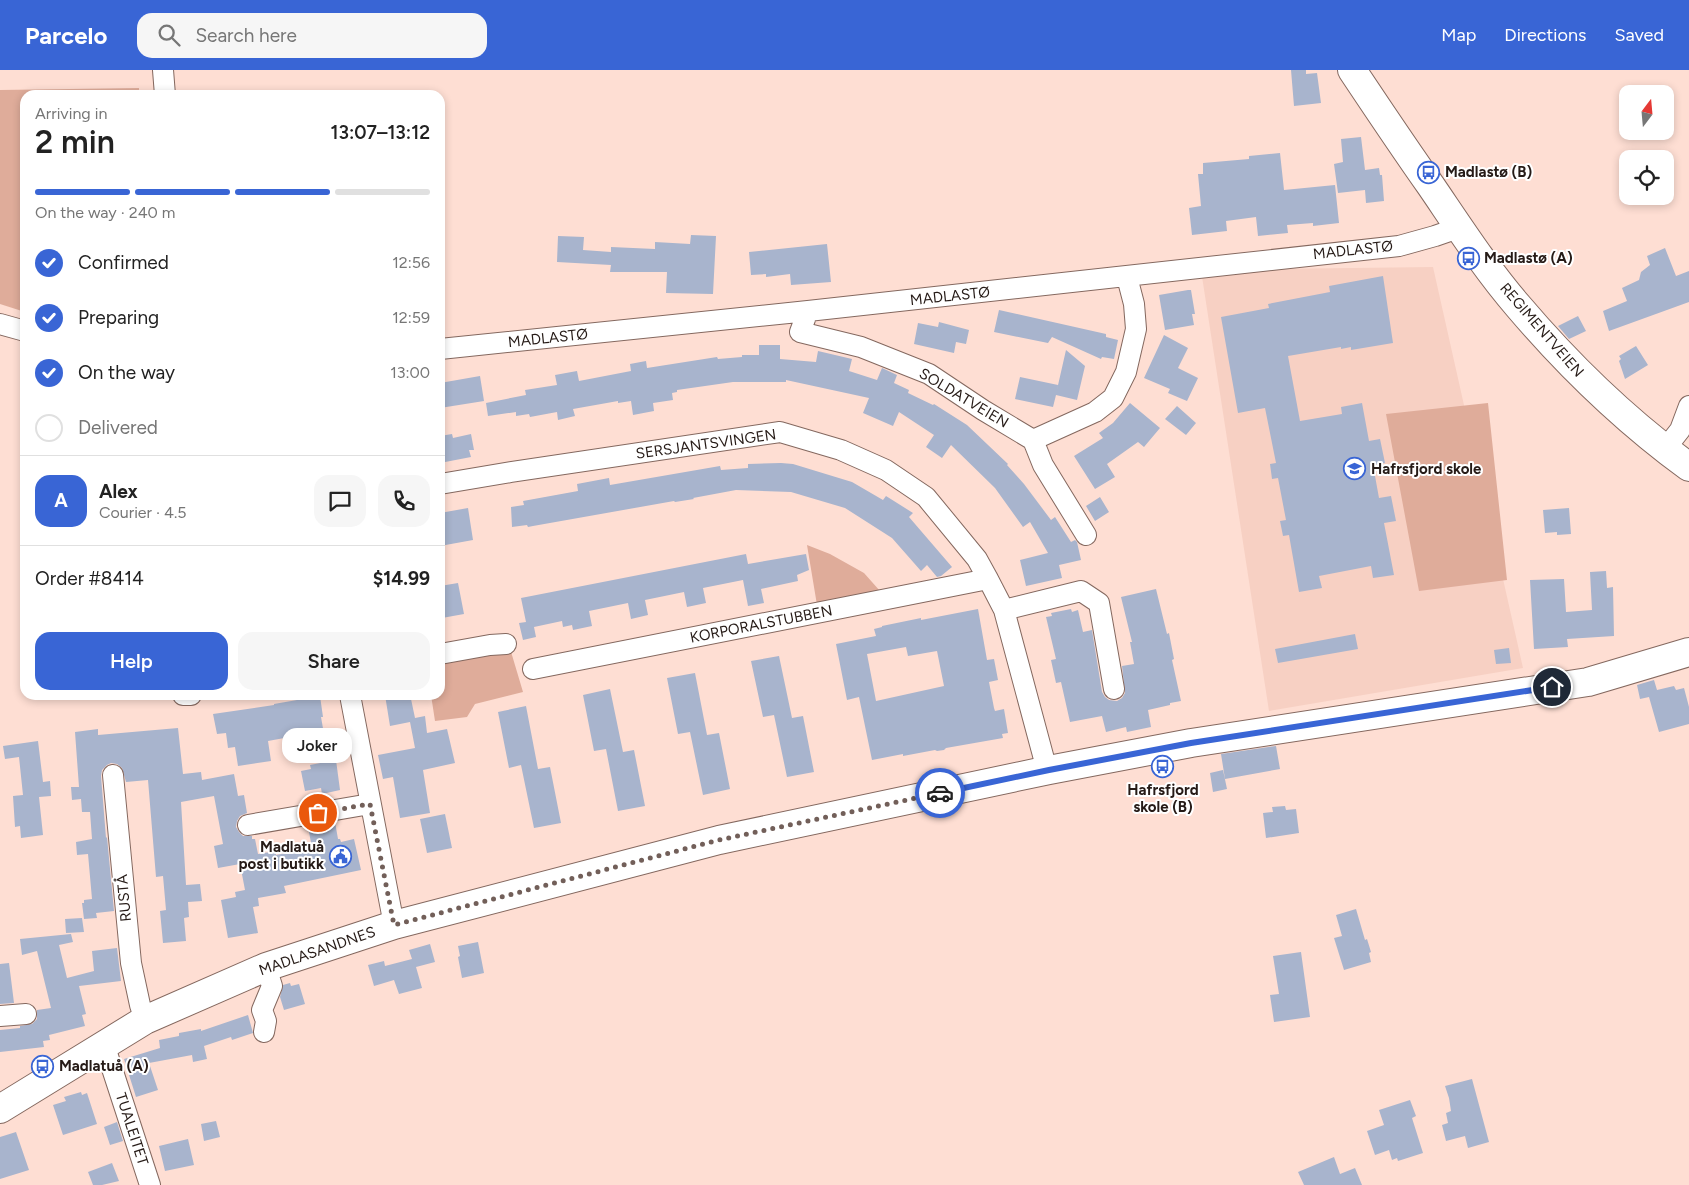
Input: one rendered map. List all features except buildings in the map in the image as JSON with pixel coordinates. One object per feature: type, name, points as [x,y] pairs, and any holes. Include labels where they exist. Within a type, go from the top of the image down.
[{"type":"street","points":[[163,70],[165,90]]},
{"type":"street","name":"REGIMENTVEIEN","points":[[1352,70],[1458,228],[1516,305],[1549,342],[1610,403],[1689,467]]},
{"type":"street","name":"MADLASTØ","points":[[445,348],[1127,277],[1196,267],[1399,246],[1458,228]]},
{"type":"street","points":[[1086,535],[1043,465],[1033,440],[1095,412],[1113,398],[1126,372],[1136,329],[1134,304],[1127,277]]},
{"type":"street","name":"SOLDATVEIEN","points":[[808,311],[800,332],[861,347],[929,374],[1033,440]]},
{"type":"street","points":[[0,324],[20,330]]},
{"type":"street","points":[[1665,449],[1680,430],[1689,406]]},
{"type":"street","name":"SERSJANTSVINGEN","points":[[445,483],[780,432],[842,450],[886,470],[926,497],[977,559],[988,579],[1004,610],[1044,760],[1049,770]]},
{"type":"street","name":"KORPORALSTUBBEN","points":[[533,669],[988,579]]},
{"type":"street","points":[[1004,610],[1082,591],[1099,603],[1114,689]]},
{"type":"street","points":[[445,653],[490,644],[506,644]]},
{"type":"street","name":"MADLASANDNES","points":[[0,1108],[145,1020],[266,967],[394,925],[719,840],[1049,770],[1201,741],[1588,682],[1689,652]]},
{"type":"street","points":[[351,700],[394,925]]},
{"type":"street","name":"RUSTÅ","points":[[113,775],[131,963],[145,1020]]},
{"type":"street","points":[[248,825],[370,804]]},
{"type":"street","points":[[264,1032],[266,1021],[262,1010],[272,986],[266,967]]},
{"type":"street","points":[[0,1016],[26,1014]]},
{"type":"street","name":"TUALEITET","points":[[104,1044],[150,1185]]},
{"type":"shaded area","points":[[139,88],[139,90],[20,90],[20,310],[0,304],[0,90]]},
{"type":"shaded area","name":"Hafrsfjord skole","points":[[1433,267],[1523,668],[1269,711],[1201,270]]},
{"type":"shaded area","points":[[1488,403],[1507,580],[1419,591],[1386,414]]},
{"type":"shaded area","points":[[807,545],[830,554],[864,573],[880,591],[817,605]]},
{"type":"shaded area","points":[[509,645],[523,692],[475,704],[467,717],[435,721],[432,700],[445,700],[445,658]]},
{"type":"way so far","points":[[318,813],[370,804],[394,925],[719,840],[940,793]]},
{"type":"place","name":"Madlastø (B)","points":[[1429,172]]},
{"type":"place","name":"Madlastø (A)","points":[[1468,258]]},
{"type":"place","name":"Hafrsfjord skole","points":[[1355,469]]},
{"type":"place","name":"Hafrsfjord skole (B)","points":[[1163,767]]},
{"type":"place","name":"Joker","points":[[318,813]]},
{"type":"place","name":"Madlatuå post i butikk","points":[[340,856]]},
{"type":"place","name":"Madlatuå (A)","points":[[43,1066]]},
{"type":"route","points":[[940,793],[1191,743],[1552,687]]}]
